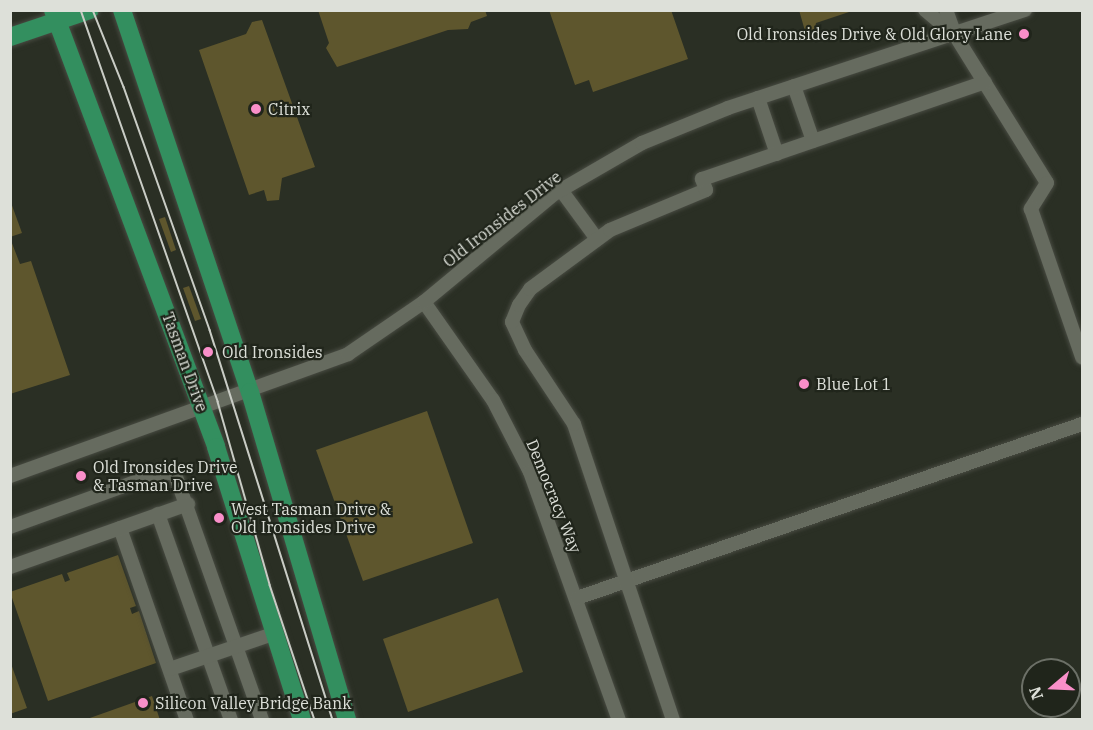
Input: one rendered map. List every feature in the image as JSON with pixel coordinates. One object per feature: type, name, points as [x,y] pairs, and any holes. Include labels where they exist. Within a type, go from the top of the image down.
[{"type":"main road","points":[[10,37],[55,16],[90,10]]},
{"type":"main road","points":[[122,10],[250,392],[347,720]]},
{"type":"main road","name":"Tasman Drive","points":[[55,16],[202,408],[302,720]]},
{"type":"street","points":[[926,10],[955,35]]},
{"type":"street","points":[[946,10],[955,35],[1047,183],[1031,209],[1083,357]]},
{"type":"street","name":"Old Ironsides Drive","points":[[10,476],[250,392],[348,354],[424,302],[561,190],[642,143],[758,98],[955,35],[1025,10]]},
{"type":"street","points":[[673,720],[574,424],[525,350],[512,322],[530,289],[597,239],[642,215],[706,190],[702,179],[985,82]]},
{"type":"street","points":[[794,86],[813,141]]},
{"type":"street","points":[[758,98],[777,154]]},
{"type":"street","points":[[561,190],[597,239]]},
{"type":"street","name":"Democracy Way","points":[[424,302],[497,408],[530,472],[577,598],[618,720]]},
{"type":"street","points":[[577,598],[1083,424]]},
{"type":"street","points":[[10,527],[163,472],[175,474],[188,504],[262,720]]},
{"type":"street","points":[[10,567],[188,504]]},
{"type":"street","points":[[158,514],[231,720]]},
{"type":"street","points":[[120,528],[187,720]]},
{"type":"street","points":[[170,669],[273,634]]},
{"type":"building","name":"Citrix","points":[[318,10],[485,10],[487,16],[471,22],[468,29],[448,30],[337,67],[326,48],[329,43]]},
{"type":"building","points":[[549,10],[671,10],[688,59],[593,92],[589,80],[575,85]]},
{"type":"building","points":[[799,10],[852,11],[816,23],[813,36],[807,38]]},
{"type":"building","name":"Citrix","points":[[262,20],[315,167],[282,178],[279,200],[267,201],[264,190],[249,195],[199,50],[246,34],[252,22]]},
{"type":"building","points":[[10,200],[22,233],[10,237]]},
{"type":"building","points":[[165,217],[176,250],[171,252],[159,219]]},
{"type":"building","points":[[10,238],[20,264],[31,261],[70,375],[10,394]]},
{"type":"building","points":[[189,286],[201,319],[195,321],[183,288]]},
{"type":"building","points":[[427,411],[473,543],[363,581],[316,450]]},
{"type":"building","points":[[118,555],[136,606],[130,608],[132,614],[139,611],[156,663],[48,701],[10,592],[62,574],[65,582],[70,580],[67,573]]},
{"type":"building","points":[[498,598],[523,672],[408,712],[383,639]]},
{"type":"building","points":[[10,661],[27,708],[10,714]]},
{"type":"building","name":"Silicon Valley Bridge Bank","points":[[152,696],[160,720],[87,720],[87,719]]},
{"type":"tram line","points":[[81,10],[218,402],[270,585],[315,720]]},
{"type":"tram line","points":[[93,10],[124,87],[210,330],[333,720]]},
{"type":"place","name":"Old Ironsides Drive & Old Glory Lane","points":[[1024,34]]},
{"type":"place","name":"Citrix","points":[[256,109]]},
{"type":"place","name":"Old Ironsides","points":[[208,352]]},
{"type":"place","name":"Blue Lot 1","points":[[804,384]]},
{"type":"place","name":"Old Ironsides Drive & Tasman Drive","points":[[81,476]]},
{"type":"place","name":"West Tasman Drive & Old Ironsides Drive","points":[[219,518]]},
{"type":"place","name":"Silicon Valley Bridge Bank","points":[[143,703]]}]
